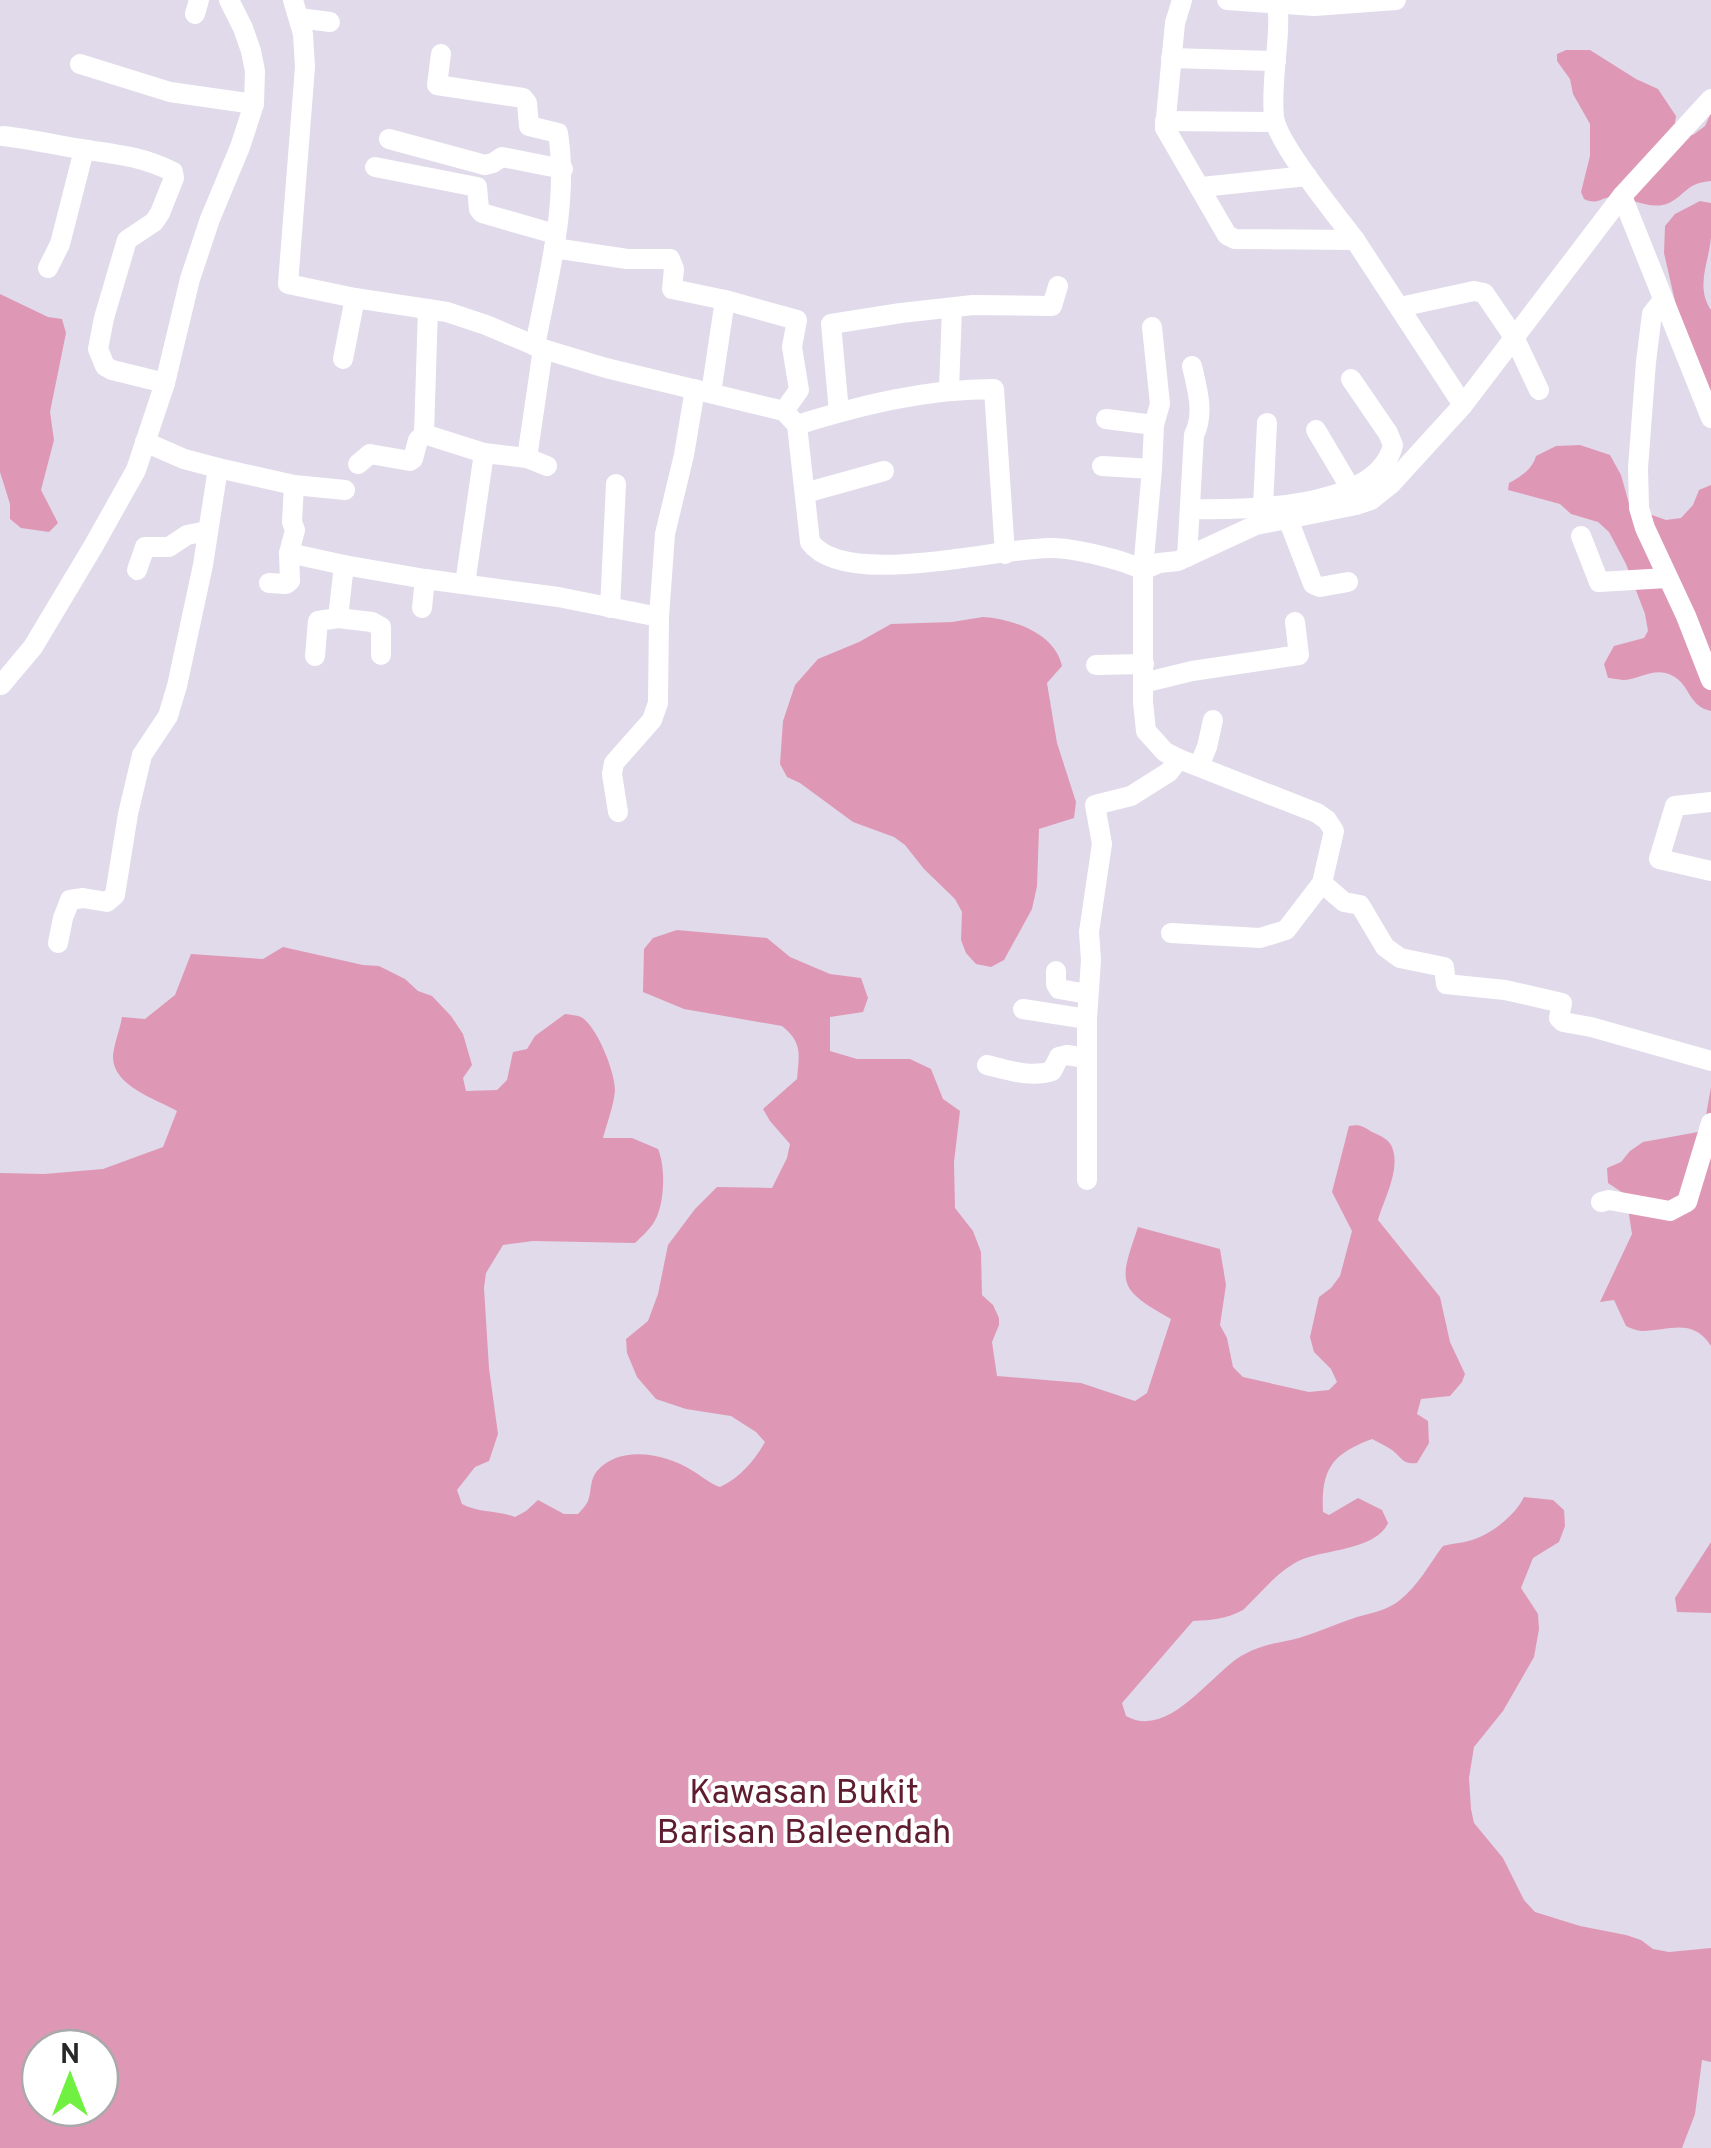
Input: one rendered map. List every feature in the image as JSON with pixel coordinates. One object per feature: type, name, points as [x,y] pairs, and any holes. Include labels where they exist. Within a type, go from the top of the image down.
[{"type":"street","points":[[1,685],[32,647],[136,470],[165,384],[190,279],[254,104],[251,52],[229,0]]},
{"type":"street","points":[[1182,0],[1171,58],[1167,132],[1230,238],[1355,240]]},
{"type":"street","points":[[1227,0],[1396,0]]},
{"type":"street","points":[[1277,2],[1280,16],[1275,122],[1307,176],[1355,240],[1463,406]]},
{"type":"street","points":[[330,22],[296,9],[305,67],[288,284],[428,309],[486,325],[539,348],[790,418],[949,390],[994,390],[1005,554]]},
{"type":"street","points":[[424,434],[484,453],[537,462],[539,348],[563,169],[558,133],[529,126],[523,98],[438,85],[441,54]]},
{"type":"street","points":[[1171,58],[1276,61]]},
{"type":"street","points":[[80,64],[170,92],[254,104]]},
{"type":"street","points":[[1143,570],[1159,563],[1178,562],[1246,528],[1371,500],[1404,472],[1463,406],[1622,196],[1711,99]]},
{"type":"street","points":[[1166,121],[1275,122]]},
{"type":"street","points":[[3,136],[131,156],[173,174],[154,222],[127,240],[98,349],[105,366],[112,370],[165,384]]},
{"type":"street","points":[[389,139],[484,165],[502,157],[563,169]]},
{"type":"street","points":[[48,268],[60,244],[84,150]]},
{"type":"street","points":[[375,166],[477,186],[478,209],[482,213],[515,220],[554,241],[627,258],[670,259],[674,269],[672,289],[797,320],[832,324],[973,306],[1052,306],[1058,286]]},
{"type":"street","points":[[1202,187],[1307,176]]},
{"type":"street","points":[[1622,196],[1711,418]]},
{"type":"street","points":[[1400,308],[1478,291],[1484,293],[1514,337],[1539,390]]},
{"type":"street","points":[[343,359],[354,298]]},
{"type":"street","points":[[618,812],[614,763],[652,720],[658,703],[658,618],[665,534],[725,300]]},
{"type":"street","points":[[1662,300],[1652,314],[1646,362],[1639,508],[1711,680]]},
{"type":"street","points":[[949,390],[952,308]]},
{"type":"street","points":[[358,464],[370,454],[410,462],[414,459],[418,440],[424,434],[428,309]]},
{"type":"street","points":[[797,320],[792,347],[799,390],[790,418],[805,492],[810,542],[820,552],[850,564],[914,564],[1060,548],[1130,563],[1143,570]]},
{"type":"street","points":[[832,324],[839,412]]},
{"type":"street","points":[[1152,327],[1160,404],[1154,425],[1143,570],[1146,730],[1166,752],[1317,813],[1328,820],[1334,831],[1322,883],[1283,932],[1260,938],[1171,933]]},
{"type":"street","points":[[1188,557],[1199,396],[1192,366]]},
{"type":"street","points":[[1191,509],[1234,510],[1310,501],[1351,489],[1372,476],[1388,459],[1393,445],[1351,380]]},
{"type":"street","points":[[1106,419],[1154,425]]},
{"type":"street","points":[[1263,506],[1267,423]]},
{"type":"street","points":[[1316,430],[1351,489]]},
{"type":"street","points":[[145,442],[218,468],[294,485],[346,490]]},
{"type":"street","points":[[466,584],[484,453]]},
{"type":"street","points":[[1102,466],[1152,469]]},
{"type":"street","points":[[58,943],[70,900],[106,902],[115,895],[142,755],[168,716],[177,686],[204,566],[218,468]]},
{"type":"street","points":[[805,492],[884,471]]},
{"type":"street","points":[[610,608],[616,484]]},
{"type":"street","points":[[269,583],[290,581],[294,485]]},
{"type":"street","points":[[1288,518],[1312,584],[1320,587],[1348,582]]},
{"type":"street","points":[[137,570],[145,547],[169,547],[187,535],[207,530]]},
{"type":"street","points":[[1581,536],[1599,582],[1667,578]]},
{"type":"street","points":[[290,553],[344,566],[558,597],[658,618]]},
{"type":"street","points":[[338,618],[344,566]]},
{"type":"street","points":[[422,608],[425,579]]},
{"type":"street","points":[[315,656],[318,621],[338,618],[372,622],[381,627],[381,655]]},
{"type":"street","points":[[1096,665],[1143,674],[1192,672],[1300,655],[1295,622]]},
{"type":"street","points":[[1087,1180],[1089,932],[1102,844],[1095,805],[1132,796],[1189,763],[1207,746],[1213,720]]},
{"type":"street","points":[[1711,802],[1675,806],[1658,859],[1711,871]]},
{"type":"street","points":[[1322,883],[1344,902],[1360,905],[1385,948],[1400,958],[1444,967],[1446,984],[1505,990],[1562,1003],[1563,1022],[1711,1060]]},
{"type":"street","points":[[1056,971],[1059,989],[1088,994]]},
{"type":"street","points":[[1023,1010],[1087,1019]]},
{"type":"street","points":[[986,1065],[1044,1074],[1052,1072],[1059,1057],[1086,1058]]},
{"type":"street","points":[[1601,1202],[1670,1210],[1686,1202],[1711,1123]]},
{"type":"green space","points":[[1590,50],[1658,89],[1676,116],[1675,123],[1693,135],[1705,126],[1711,113],[1711,181],[1696,184],[1662,205],[1614,197],[1593,202],[1584,199],[1581,192],[1590,156],[1590,124],[1573,94],[1570,79],[1557,61],[1557,54]]},
{"type":"green space","points":[[1700,201],[1711,203],[1711,237],[1703,283],[1711,310],[1711,400],[1685,345],[1664,253],[1665,226],[1675,214]]},
{"type":"green space","points":[[0,294],[48,317],[62,319],[66,333],[50,412],[54,440],[41,490],[58,523],[49,532],[21,528],[10,519],[10,504],[0,472]]},
{"type":"green space","points":[[1580,445],[1610,455],[1621,475],[1630,507],[1666,520],[1681,518],[1693,505],[1699,490],[1711,485],[1711,711],[1697,705],[1677,679],[1665,673],[1624,680],[1608,678],[1604,664],[1614,646],[1644,638],[1648,631],[1626,564],[1609,532],[1598,522],[1571,514],[1560,504],[1508,490],[1509,483],[1529,469],[1536,456],[1556,446]]},
{"type":"green space","points":[[983,617],[1031,630],[1058,655],[1062,666],[1047,683],[1057,743],[1076,802],[1074,818],[1039,829],[1032,909],[1004,960],[991,967],[976,964],[966,953],[961,940],[962,912],[955,899],[905,845],[853,822],[787,777],[780,764],[783,721],[795,685],[818,659],[891,624]]},
{"type":"green space","name":"Kawasan Bukit Barisan Baleendah","points":[[677,930],[767,938],[790,957],[830,974],[861,978],[868,998],[863,1012],[830,1017],[830,1051],[857,1059],[910,1059],[931,1069],[943,1099],[960,1111],[954,1162],[955,1208],[973,1231],[981,1252],[982,1295],[999,1318],[992,1342],[997,1376],[1081,1383],[1135,1401],[1147,1393],[1171,1319],[1140,1299],[1127,1282],[1127,1261],[1138,1227],[1220,1249],[1226,1285],[1220,1325],[1233,1367],[1243,1377],[1309,1392],[1329,1390],[1337,1382],[1331,1369],[1314,1352],[1310,1337],[1319,1297],[1340,1276],[1352,1231],[1332,1192],[1349,1126],[1363,1127],[1389,1142],[1394,1165],[1378,1220],[1440,1297],[1450,1342],[1465,1374],[1462,1382],[1450,1396],[1421,1399],[1417,1414],[1428,1421],[1429,1443],[1417,1463],[1406,1462],[1372,1439],[1338,1457],[1327,1474],[1323,1512],[1329,1515],[1358,1498],[1382,1510],[1388,1523],[1382,1532],[1362,1543],[1294,1563],[1237,1613],[1193,1621],[1122,1703],[1126,1716],[1142,1721],[1173,1712],[1249,1652],[1395,1603],[1413,1588],[1443,1546],[1489,1532],[1510,1516],[1524,1497],[1553,1500],[1564,1510],[1565,1526],[1559,1542],[1533,1558],[1521,1588],[1538,1614],[1534,1657],[1503,1711],[1474,1747],[1469,1778],[1471,1809],[1474,1823],[1503,1858],[1524,1900],[1535,1912],[1626,1935],[1653,1949],[1669,1952],[1711,1948],[1711,2062],[1702,2060],[1695,2114],[1682,2148],[0,2148],[0,1173],[103,1169],[163,1147],[177,1111],[127,1083],[113,1056],[122,1017],[145,1019],[175,995],[191,954],[263,959],[283,947],[379,966],[432,996],[451,1016],[463,1034],[472,1065],[463,1078],[466,1091],[497,1090],[507,1080],[513,1052],[527,1049],[535,1036],[565,1014],[581,1017],[599,1039],[614,1082],[603,1138],[632,1138],[658,1149],[663,1176],[660,1208],[653,1224],[635,1243],[533,1241],[503,1245],[486,1273],[484,1288],[498,1434],[489,1461],[475,1467],[457,1490],[462,1504],[515,1517],[538,1500],[564,1514],[578,1514],[588,1501],[597,1471],[618,1457],[631,1455],[670,1460],[720,1487],[746,1468],[765,1442],[731,1416],[686,1409],[656,1399],[637,1377],[626,1339],[648,1321],[668,1245],[695,1209],[717,1187],[772,1188],[790,1144],[763,1109],[797,1079],[798,1050],[782,1026],[684,1009],[643,992],[644,949],[653,938]]},
{"type":"green space","points":[[1711,1087],[1711,1346],[1696,1331],[1688,1329],[1630,1328],[1614,1300],[1600,1302],[1632,1234],[1626,1195],[1608,1183],[1607,1168],[1621,1162],[1643,1142],[1698,1132],[1704,1127]]},
{"type":"green space","points":[[1711,1542],[1711,1613],[1677,1612],[1675,1598]]}]
